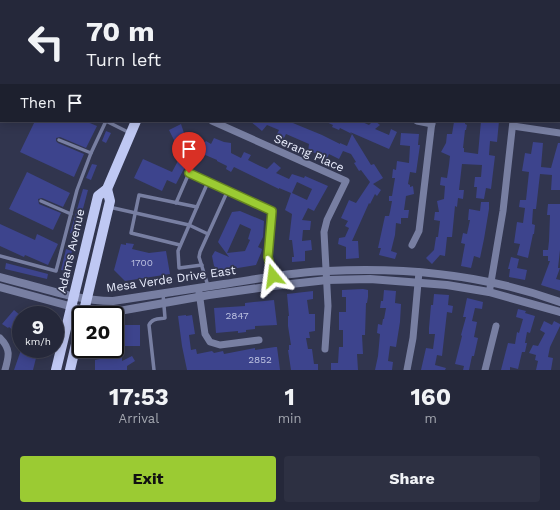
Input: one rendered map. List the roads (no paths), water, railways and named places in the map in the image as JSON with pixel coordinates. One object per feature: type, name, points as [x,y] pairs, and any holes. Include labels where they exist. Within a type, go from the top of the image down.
[{"type":"main road","name":"Adams Avenue","points":[[56,370],[98,196],[107,189],[136,122]]},
{"type":"main road","name":"Adams Avenue","points":[[85,306],[109,207],[110,201],[107,189]]},
{"type":"main road","points":[[70,370],[73,358]]},
{"type":"street","name":"Serang Place","points":[[214,122],[346,181],[324,228],[328,310],[325,349]]},
{"type":"street","points":[[412,245],[419,231],[432,122]]},
{"type":"street","points":[[489,292],[503,211],[513,123],[560,133]]},
{"type":"street","name":"Mesa Verde Drive East","points":[[0,287],[73,301],[87,299],[113,301],[273,276],[326,271],[375,270],[420,272],[491,282],[560,302]]},
{"type":"street","points":[[407,370],[413,338],[420,272]]},
{"type":"street","name":"Mesa Verde Drive East","points":[[0,277],[73,301],[78,306]]},
{"type":"street","name":"Mesa Verde Drive East","points":[[124,310],[209,295],[273,286],[327,280],[370,280],[418,282],[489,292],[560,312]]},
{"type":"street","points":[[199,288],[205,334],[210,342],[220,345],[259,340]]},
{"type":"street","points":[[485,370],[496,326]]},
{"type":"street","points":[[0,338],[7,344],[9,356],[5,370]]},
{"type":"lane","points":[[0,256],[56,272],[77,190],[91,153],[106,122]]},
{"type":"lane","points":[[108,122],[130,133]]},
{"type":"lane","points":[[59,140],[91,153]]},
{"type":"lane","points":[[176,203],[189,173],[272,211],[268,257],[273,276]]},
{"type":"lane","points":[[202,265],[179,268],[178,251],[208,182]]},
{"type":"lane","points":[[209,295],[199,254],[228,190]]},
{"type":"lane","points":[[180,245],[131,233],[139,195],[197,207]]},
{"type":"lane","points":[[41,202],[71,214]]},
{"type":"lane","points":[[109,207],[189,225],[208,234]]},
{"type":"lane","points":[[154,370],[148,326],[154,320],[165,318],[162,293]]}]
